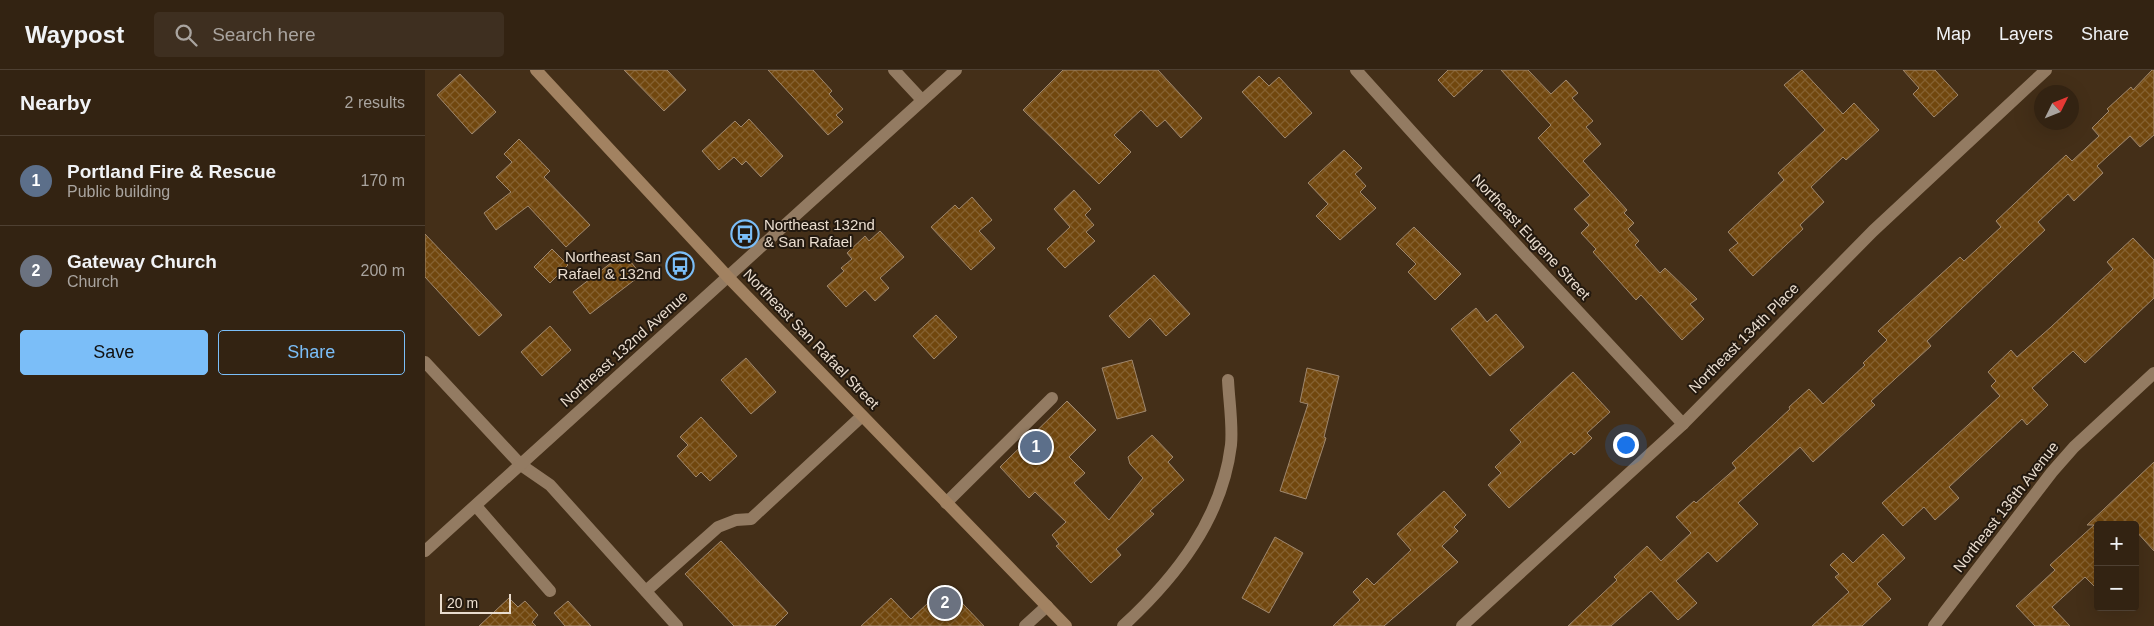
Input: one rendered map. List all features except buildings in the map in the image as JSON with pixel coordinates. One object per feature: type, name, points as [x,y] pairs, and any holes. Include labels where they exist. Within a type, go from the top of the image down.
[{"type":"street","name":"Northeast San Rafael Street","points":[[536,70],[728,277],[1066,626]]},
{"type":"street","points":[[894,70],[922,100]]},
{"type":"street","name":"Northeast 132nd Avenue","points":[[425,551],[956,70]]},
{"type":"street","name":"Northeast Eugene Street","points":[[1356,70],[1683,424]]},
{"type":"street","name":"Northeast 134th Place","points":[[1462,626],[1683,424],[1873,231],[2046,70]]},
{"type":"street","points":[[425,362],[521,465],[550,485],[677,626]]},
{"type":"street","name":"Northeast 136th Avenue","points":[[1934,626],[2052,472],[2074,447],[2154,373]]},
{"type":"street","points":[[1123,626],[1145,606],[1178,568],[1192,549],[1215,503],[1226,471],[1231,444],[1228,380]]},
{"type":"street","points":[[946,503],[1051,398]]},
{"type":"street","points":[[646,591],[718,527],[737,520],[751,520],[862,416]]},
{"type":"street","points":[[475,506],[549,591]]},
{"type":"street","points":[[1025,626],[1047,606]]},
{"type":"place","name":"Northeast 132nd & San Rafael","points":[[745,234]]},
{"type":"place","name":"Northeast San Rafael & 132nd","points":[[680,266]]},
{"type":"place","name":"Portland Fire & Rescue","points":[[1036,447]]},
{"type":"place","name":"Gateway Church","points":[[945,603]]}]
